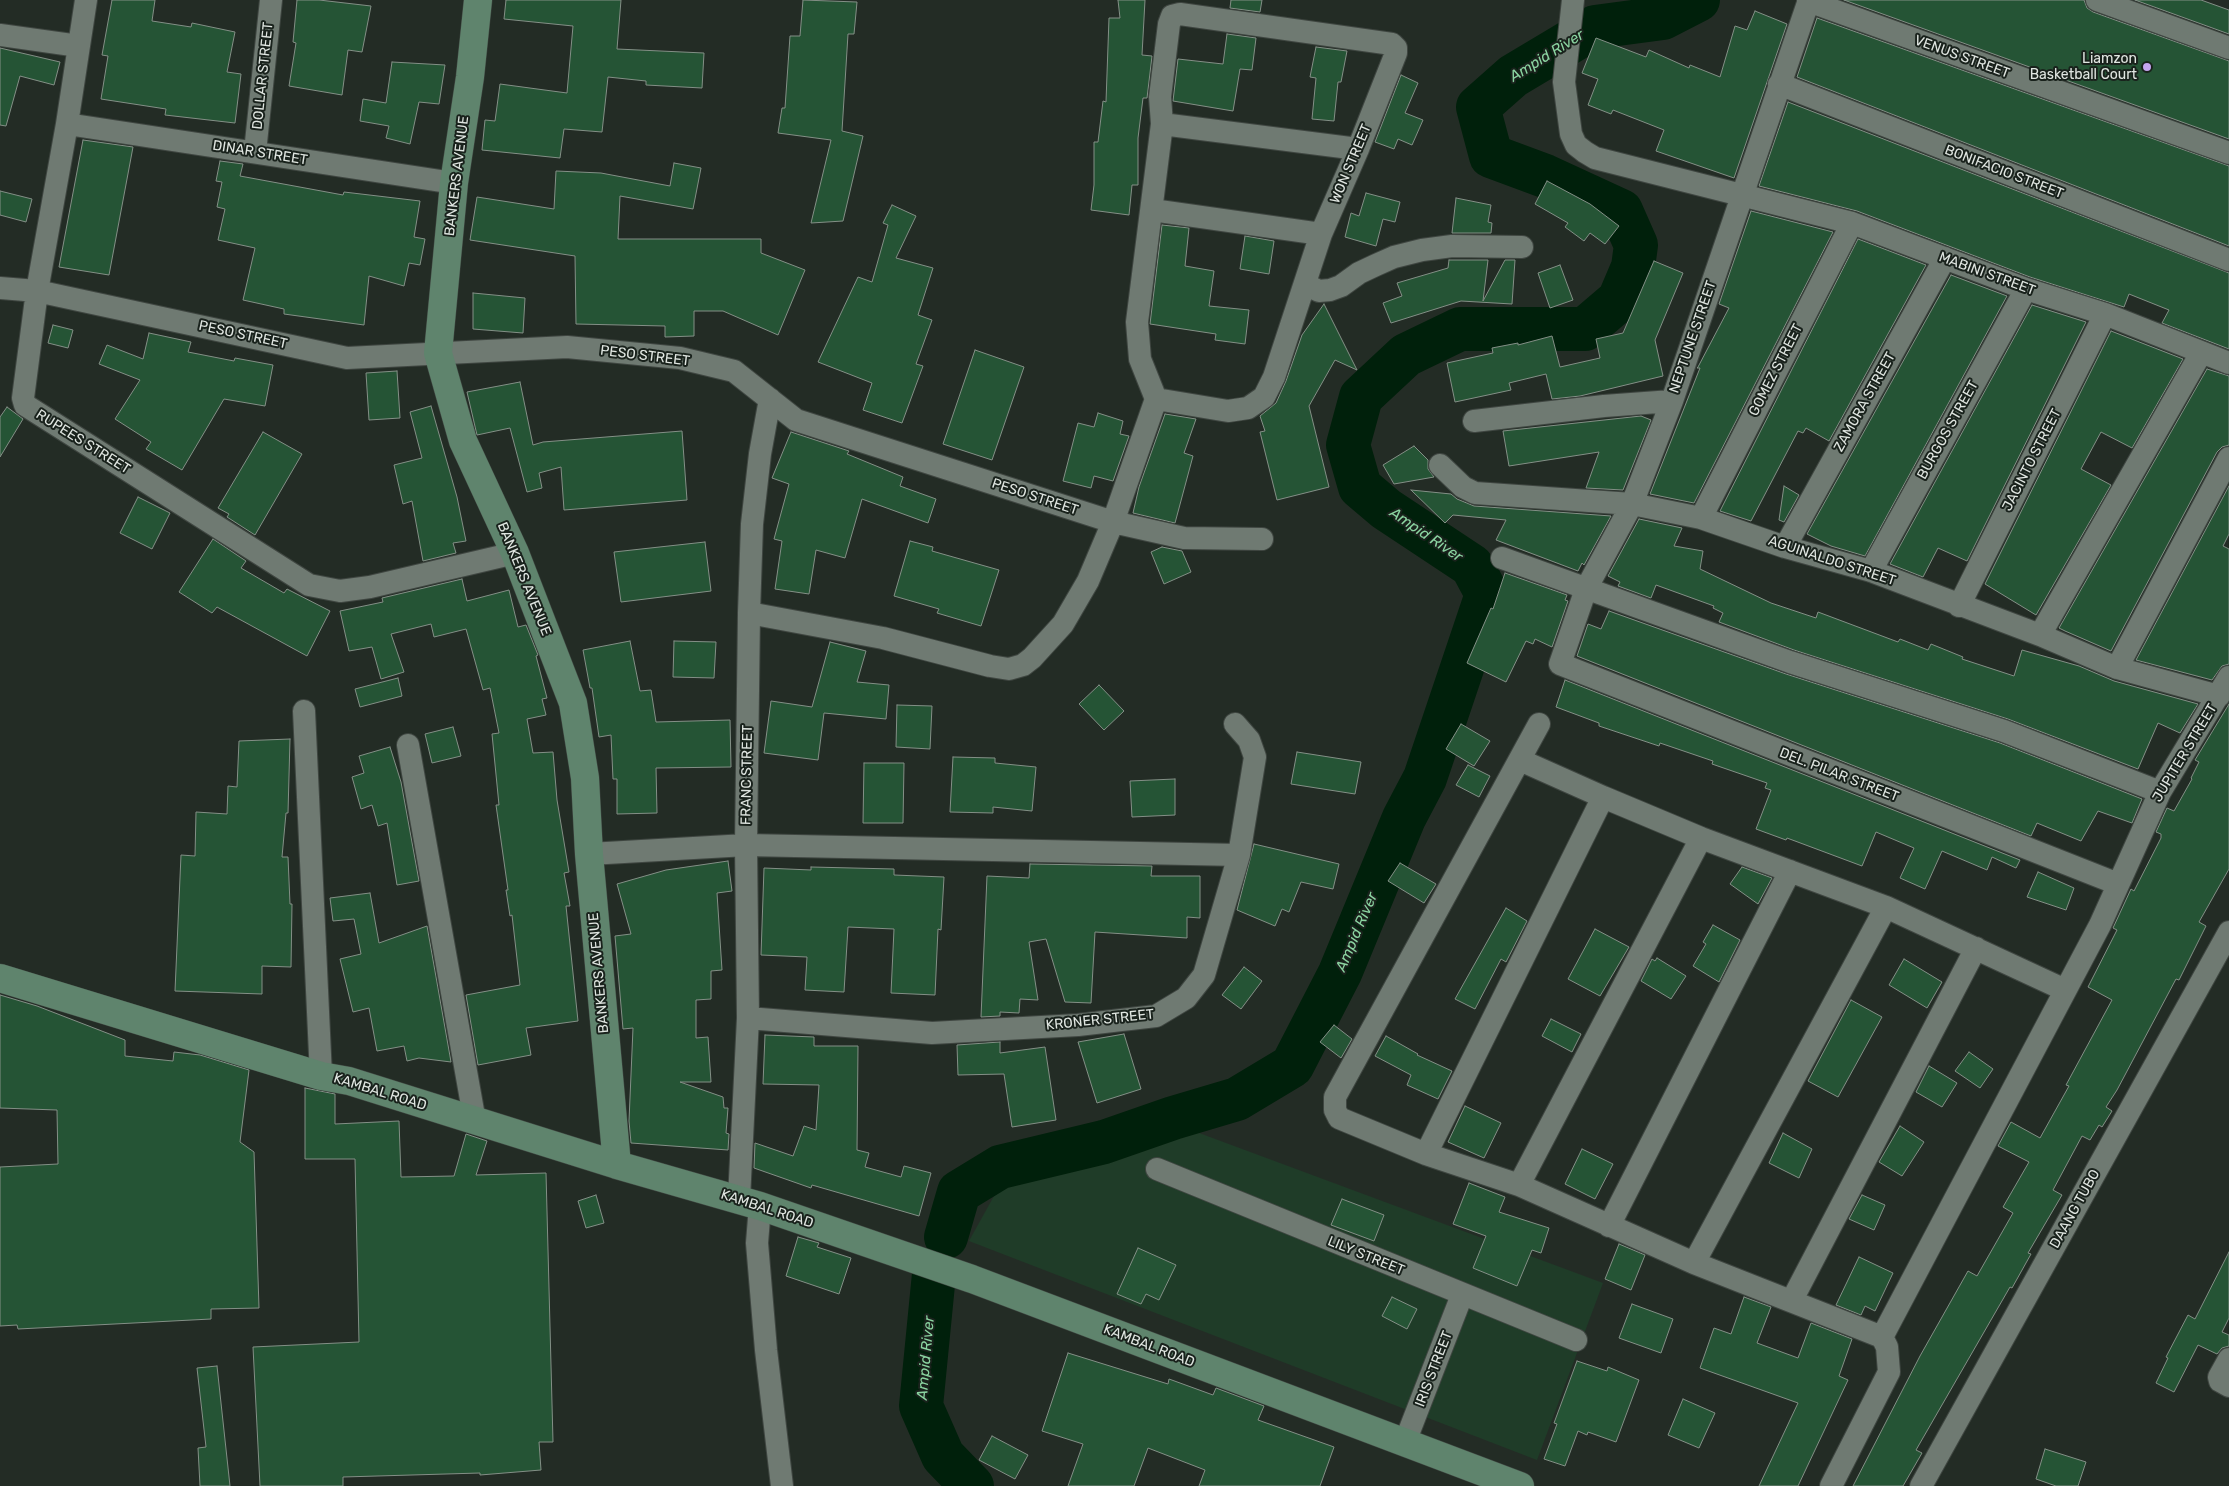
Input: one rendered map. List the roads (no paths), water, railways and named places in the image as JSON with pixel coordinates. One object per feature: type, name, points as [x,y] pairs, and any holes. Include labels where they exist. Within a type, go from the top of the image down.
[{"type":"main road","name":"BANKERS AVENUE","points":[[478,0],[470,77],[454,183],[438,353],[463,441],[515,553],[573,703],[585,778],[589,854],[616,1165]]},
{"type":"main road","name":"KAMBAL ROAD","points":[[0,978],[320,1076],[349,1081],[616,1165],[750,1203],[972,1279],[1520,1486]]},
{"type":"street","name":"RUPEES STREET","points":[[86,0],[67,124],[37,290],[23,398],[26,405],[309,585],[340,591],[370,587],[515,553]]},
{"type":"street","name":"DOLLAR STREET","points":[[255,152],[271,0]]},
{"type":"street","points":[[2097,0],[2229,48]]},
{"type":"street","name":"NEPTUNE STREET","points":[[1560,666],[1560,660],[1586,589],[1632,504],[1672,401],[1809,1]]},
{"type":"street","name":"VENUS STREET","points":[[1809,1],[2229,154]]},
{"type":"street","name":"MABINI STREET","points":[[1572,10],[1564,82],[1571,134],[1576,145],[1595,158],[1852,223],[2026,289],[2105,314],[2229,363]]},
{"type":"street","name":"WON STREET","points":[[1156,399],[1228,411],[1248,408],[1264,397],[1274,377],[1321,234],[1358,149],[1396,53],[1396,48],[1392,44],[1180,14],[1172,16],[1160,97],[1162,124]]},
{"type":"street","points":[[0,35],[79,46]]},
{"type":"street","name":"BONIFACIO STREET","points":[[1779,84],[2229,260]]},
{"type":"street","name":"DINAR STREET","points":[[67,124],[454,183]]},
{"type":"street","points":[[749,613],[883,638],[1008,669],[1022,665],[1032,658],[1063,624],[1088,581],[1113,522],[1156,399],[1140,359],[1137,322],[1162,124],[1358,149]]},
{"type":"street","points":[[1152,210],[1321,234]]},
{"type":"street","name":"GOMEZ STREET","points":[[1701,518],[1852,223]]},
{"type":"street","points":[[1305,284],[1319,291],[1330,290],[1341,286],[1359,273],[1394,257],[1422,250],[1452,246],[1522,247]]},
{"type":"street","name":"ZAMORA STREET","points":[[1785,547],[1945,258]]},
{"type":"street","name":"PESO STREET","points":[[0,288],[37,290],[347,358],[567,347],[680,358],[734,371],[796,420],[1113,522],[1184,538],[1262,539]]},
{"type":"street","name":"BURGOS STREET","points":[[1871,572],[2026,289]]},
{"type":"street","name":"JACINTO STREET","points":[[1959,606],[2105,314]]},
{"type":"street","points":[[2040,635],[2201,353]]},
{"type":"street","name":"FRANC STREET","points":[[770,399],[760,454],[752,524],[746,845],[748,1018],[742,1152],[758,1252],[766,1350],[782,1486]]},
{"type":"street","points":[[1474,421],[1604,406],[1672,401]]},
{"type":"street","points":[[2117,668],[2229,458]]},
{"type":"street","name":"AGUINALDO STREET","points":[[1440,465],[1463,487],[1475,492],[1632,504],[1701,518],[1785,547],[1871,572],[2040,635],[2117,668],[2224,687]]},
{"type":"street","points":[[1502,558],[1790,662],[2004,732],[2160,792]]},
{"type":"street","name":"DEL. PILAR STREET","points":[[1560,666],[2118,884]]},
{"type":"street","name":"JUPITER STREET","points":[[1882,1337],[2100,925],[2160,792],[2224,687]]},
{"type":"street","points":[[304,711],[320,1076]]},
{"type":"street","name":"KRONER STREET","points":[[748,1018],[932,1033],[1078,1025],[1156,1016],[1186,998],[1204,975],[1239,855],[1254,757],[1249,740],[1235,724]]},
{"type":"street","points":[[1539,724],[1335,1097],[1335,1110],[1339,1118],[1426,1154],[1519,1185],[1694,1263],[1882,1337],[1887,1347],[1889,1372],[1831,1486]]},
{"type":"street","points":[[408,745],[475,1122]]},
{"type":"street","points":[[1520,760],[1603,798],[1701,838],[1886,907],[2065,990]]},
{"type":"street","points":[[1426,1154],[1603,798]]},
{"type":"street","points":[[1519,1185],[1701,838]]},
{"type":"street","points":[[589,854],[746,845],[1239,855]]},
{"type":"street","points":[[1609,1226],[1790,871]]},
{"type":"street","points":[[1694,1263],[1886,907]]},
{"type":"street","name":"DAANG TUBO","points":[[1921,1486],[2229,932]]},
{"type":"street","points":[[1792,1300],[1976,948]]},
{"type":"street","name":"LILY STREET","points":[[1157,1169],[1576,1340]]},
{"type":"street","name":"IRIS STREET","points":[[1405,1442],[1462,1295]]},
{"type":"street","points":[[2229,1359],[2219,1377],[2220,1381],[2229,1386]]},
{"type":"waterway","name":"Ampid River","points":[[946,1237],[959,1192],[1000,1167],[1104,1142],[1173,1118],[1237,1099],[1292,1066],[1340,973],[1404,818],[1425,778],[1487,594],[1472,566],[1386,509],[1360,487],[1348,445],[1361,397],[1406,355],[1460,329],[1585,329],[1619,300],[1633,267],[1636,245],[1621,211],[1545,176],[1491,156],[1478,107],[1513,76],[1595,27],[1663,18],[1698,0]]},
{"type":"waterway","name":"Ampid River","points":[[934,1274],[921,1406],[943,1456],[972,1486]]},
{"type":"place","name":"Liamzon Basketball Court","points":[[2147,67]]}]
